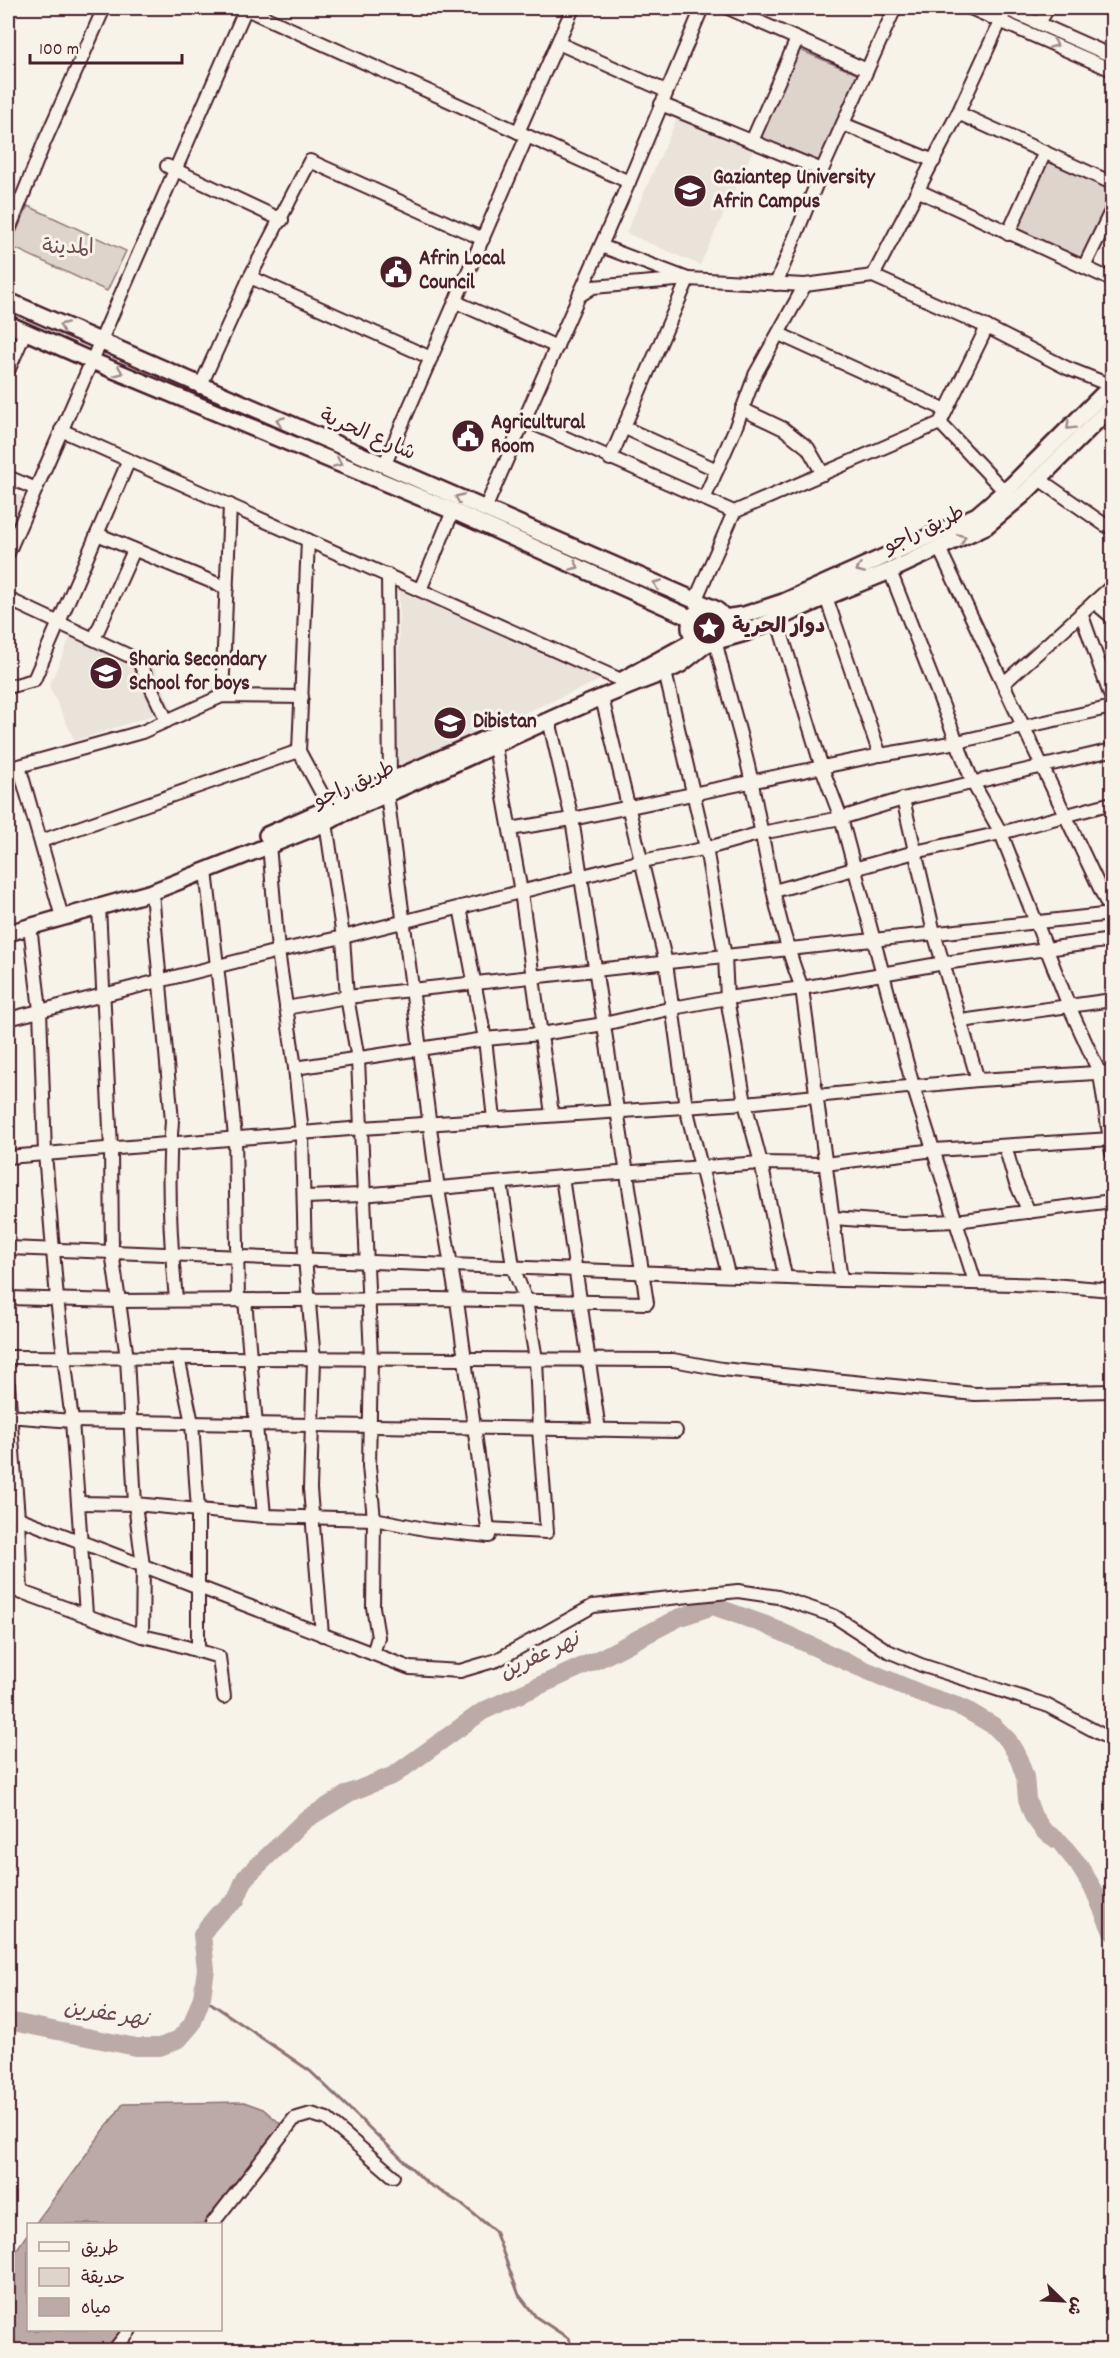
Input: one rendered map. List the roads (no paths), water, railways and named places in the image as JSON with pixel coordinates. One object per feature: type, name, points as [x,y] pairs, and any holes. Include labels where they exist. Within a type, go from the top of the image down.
[{"type":"main road","name":"شارع الحرية","points":[[8,302],[384,466],[453,511],[540,541],[710,608]]},
{"type":"main road","name":"شارع الحرية","points":[[8,324],[92,361],[420,490],[485,509],[540,541],[691,618]]},
{"type":"main road","name":"طريق راجو","points":[[8,933],[152,892],[326,823],[388,788],[621,680],[709,642],[745,633],[777,620],[986,526],[1009,497],[1112,385]]},
{"type":"main road","name":"طريق راجو","points":[[724,618],[744,615],[783,602],[977,515],[1039,479],[1113,406]]},
{"type":"main road","points":[[710,608],[718,611],[724,618],[726,630],[709,642],[690,632],[691,618],[700,610],[710,608]]},
{"type":"main road","name":"طريق راجو","points":[[8,923],[161,880],[329,807],[388,788],[495,747],[549,720],[665,672],[681,664],[709,642]]},
{"type":"street","points":[[8,232],[48,134],[104,8]]},
{"type":"street","points":[[8,553],[92,361],[171,168],[245,8],[629,182]]},
{"type":"street","points":[[384,466],[483,239],[573,8]]},
{"type":"street","points":[[485,509],[629,182],[702,8]]},
{"type":"street","points":[[728,8],[867,70]]},
{"type":"street","points":[[776,284],[822,170],[895,8]]},
{"type":"street","points":[[969,8],[1113,70]]},
{"type":"street","points":[[873,276],[958,113],[1005,8],[1113,56]]},
{"type":"street","points":[[1039,23],[1048,8]]},
{"type":"street","points":[[752,141],[796,39]]},
{"type":"street","points":[[558,43],[666,91]]},
{"type":"street","points":[[661,104],[822,170]]},
{"type":"street","points":[[958,113],[1113,183]]},
{"type":"street","points":[[843,124],[933,161]]},
{"type":"street","points":[[1008,234],[1045,152]]},
{"type":"street","points":[[200,387],[250,277],[282,220],[310,161],[483,239]]},
{"type":"street","points":[[171,168],[282,220]]},
{"type":"street","points":[[918,191],[1113,280]]},
{"type":"street","points":[[1084,267],[1113,209]]},
{"type":"street","points":[[601,246],[688,279]]},
{"type":"street","points":[[579,296],[593,286],[688,279],[805,285],[873,276],[987,327],[1068,368],[1112,385]]},
{"type":"street","points":[[250,277],[431,358]]},
{"type":"street","points":[[610,459],[688,279]]},
{"type":"street","points":[[704,499],[754,375],[805,285]]},
{"type":"street","points":[[456,302],[557,347]]},
{"type":"street","points":[[695,601],[734,512],[940,423],[987,327]]},
{"type":"street","points":[[8,370],[25,332]]},
{"type":"street","points":[[779,334],[946,410]]},
{"type":"street","points":[[742,409],[784,429],[808,448],[823,474]]},
{"type":"street","points":[[525,420],[734,512]]},
{"type":"street","points":[[940,423],[1009,497]]},
{"type":"street","points":[[623,427],[717,470]]},
{"type":"street","points":[[62,430],[621,680]]},
{"type":"street","points":[[8,687],[34,680],[129,460]]},
{"type":"street","points":[[8,477],[36,489]]},
{"type":"street","points":[[1039,479],[1106,525],[1113,527]]},
{"type":"street","points":[[222,696],[230,505]]},
{"type":"street","points":[[420,590],[453,511]]},
{"type":"street","points":[[97,534],[227,588]]},
{"type":"street","points":[[308,540],[299,751],[329,807]]},
{"type":"street","points":[[286,1008],[347,997],[1112,914],[939,548]]},
{"type":"street","points":[[94,639],[134,550]]},
{"type":"street","points":[[890,571],[973,783],[1001,833],[1069,1006],[1106,1073],[1113,1154]]},
{"type":"street","points":[[78,1503],[135,1504],[264,1516],[374,1519],[430,1530],[489,1536],[457,1301],[438,1189],[414,990],[404,935],[388,788],[388,575]]},
{"type":"street","points":[[1003,684],[1113,586]]},
{"type":"street","points":[[826,597],[880,755]]},
{"type":"street","points":[[8,599],[138,660],[167,721]]},
{"type":"street","points":[[1094,602],[1113,617]]},
{"type":"street","points":[[1081,613],[1113,700]]},
{"type":"street","points":[[777,620],[822,768],[841,818],[914,1086],[975,1282]]},
{"type":"street","points":[[709,642],[752,782],[787,950],[802,988],[841,1280]]},
{"type":"street","points":[[665,672],[694,793],[726,957],[727,998],[745,1103],[761,1163],[785,1276]]},
{"type":"street","points":[[60,910],[41,841],[13,768],[142,732],[222,696],[302,697]]},
{"type":"street","points":[[602,698],[666,963],[686,1107],[729,1274]]},
{"type":"street","points":[[510,829],[572,819],[880,755],[957,742],[1113,707]]},
{"type":"street","points":[[8,1298],[118,1301],[368,1299],[647,1303],[572,819],[549,720]]},
{"type":"street","points":[[495,747],[521,892],[552,1114]]},
{"type":"street","points":[[8,1019],[642,861],[761,833],[841,818],[903,799],[1113,750]]},
{"type":"street","points":[[41,841],[299,751]]},
{"type":"street","points":[[903,799],[934,933],[978,1080]]},
{"type":"street","points":[[774,891],[915,852],[1001,833],[1113,803]]},
{"type":"street","points":[[326,823],[343,937],[347,997],[358,1059],[362,1128],[362,1195],[371,1358],[369,1466],[374,1519],[373,1607],[378,1637],[373,1654]]},
{"type":"street","points":[[269,844],[278,951],[302,1133],[305,1258],[314,1360],[310,1490],[322,1635]]},
{"type":"street","points":[[206,871],[235,1138],[236,1256],[250,1360],[264,1516]]},
{"type":"street","points":[[152,892],[172,1121],[170,1144],[171,1254],[176,1299]]},
{"type":"street","points":[[99,907],[111,1148],[112,1252],[128,1358],[135,1504],[143,1566],[142,1636]]},
{"type":"street","points":[[460,907],[476,983],[494,1119]]},
{"type":"street","points":[[30,926],[40,1010],[45,1153],[57,1299],[72,1421],[86,1614]]},
{"type":"street","points":[[295,1068],[485,1040],[542,1034],[603,1024],[727,998],[802,988],[944,963],[1113,940]]},
{"type":"street","points":[[961,1021],[1113,999]]},
{"type":"street","points":[[8,1157],[552,1114],[745,1103],[978,1080],[1106,1073]]},
{"type":"street","points":[[304,1197],[362,1195],[562,1177],[761,1163],[825,1164],[934,1150],[1111,1139]]},
{"type":"street","points":[[1005,1146],[1015,1181],[1029,1212]]},
{"type":"street","points":[[562,1177],[599,1430]]},
{"type":"street","points":[[488,1529],[547,1532],[536,1359],[526,1301],[513,1267],[501,1184]]},
{"type":"street","points":[[833,1218],[903,1223],[956,1221],[1113,1201]]},
{"type":"street","points":[[8,1248],[305,1258],[367,1263],[785,1276],[841,1280],[975,1282],[1113,1290]]},
{"type":"street","points":[[8,1357],[178,1357],[250,1360],[371,1358],[673,1360],[722,1369],[975,1394],[1113,1391]]},
{"type":"street","points":[[178,1357],[192,1423],[198,1510],[198,1651]]},
{"type":"street","points":[[8,1384],[13,1516],[21,1593]]},
{"type":"street","points":[[9,1416],[72,1421],[676,1431]]},
{"type":"street","points":[[13,1516],[410,1668],[460,1671],[497,1660],[593,1606],[738,1591],[778,1597],[834,1616],[888,1652],[921,1665],[1046,1705],[1113,1740]]},
{"type":"street","points":[[8,1587],[142,1636],[219,1657],[224,1697]]},
{"type":"street","points":[[213,2223],[294,2120],[311,2114],[327,2119],[393,2176]]},
{"type":"street","points":[[114,2350],[129,2331]]},
{"type":"water","points":[[244,2102],[263,2109],[281,2124],[204,2223],[36,2223],[123,2104]]},
{"type":"water","points":[[27,2234],[27,2331],[122,2331],[106,2350],[8,2350],[8,2262]]},
{"type":"waterway","name":"نهر عفرين","points":[[8,2021],[136,2047],[160,2047],[179,2039],[192,2024],[202,1997],[206,1969],[202,1935],[218,1914],[236,1900],[245,1878],[305,1820],[349,1793],[394,1775],[483,1711],[603,1657],[678,1618],[713,1606],[766,1625],[922,1694],[963,1708],[994,1726],[1008,1740],[1018,1757],[1025,1777],[1027,1799],[1033,1816],[1044,1831],[1060,1842],[1078,1864],[1094,1890],[1112,1932]]},
{"type":"waterway","points":[[202,1997],[310,2071],[427,2183],[460,2203],[495,2231],[519,2295],[536,2317],[568,2338],[574,2350]]},
{"type":"place","name":"Gaziantep University Afrin Campus","points":[[690,191]]},
{"type":"place","name":"Afrin Local Council","points":[[396,272]]},
{"type":"place","name":"Agricultural Room","points":[[468,436]]},
{"type":"place","name":"دوار الحرية","points":[[709,628]]},
{"type":"place","name":"Sharia Secondary School for boys","points":[[106,673]]},
{"type":"place","name":"Dibistan","points":[[450,723]]},
{"type":"park label","name":"المدينة","points":[[68,249]]}]
